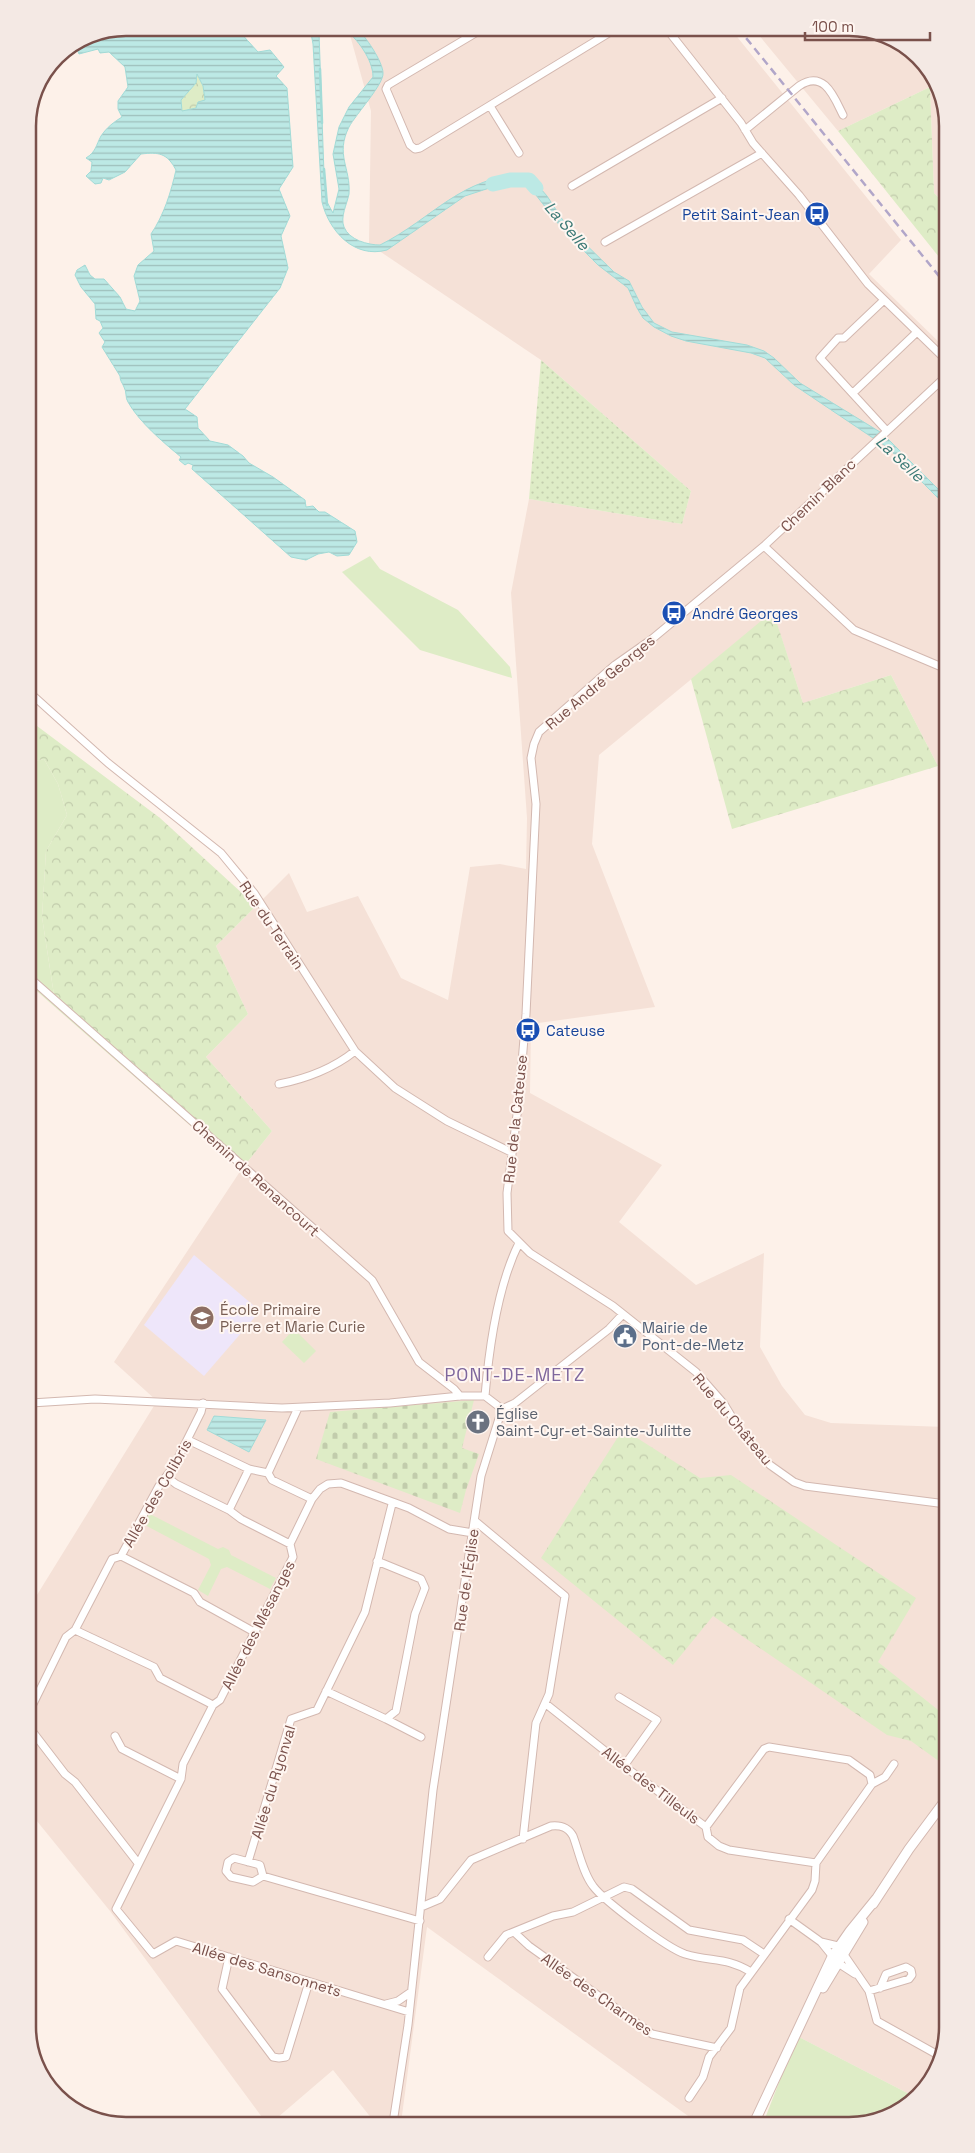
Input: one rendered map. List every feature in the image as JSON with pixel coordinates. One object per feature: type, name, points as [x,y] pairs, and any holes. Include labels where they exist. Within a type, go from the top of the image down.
[{"type":"street","points":[[471,36],[388,85],[386,89],[410,145],[415,149],[420,148],[604,36]]},
{"type":"street","points":[[672,36],[722,98],[762,153],[884,300],[939,353]]},
{"type":"street","points":[[745,130],[799,86],[808,82],[820,82],[827,86],[843,114]]},
{"type":"street","points":[[572,186],[722,98]]},
{"type":"street","points":[[490,106],[519,152]]},
{"type":"street","points":[[605,242],[762,153]]},
{"type":"street","points":[[884,300],[844,338],[838,338],[820,356],[868,410],[884,432]]},
{"type":"street","points":[[853,393],[917,332]]},
{"type":"street","name":"Chemin Blanc","points":[[764,546],[939,382]]},
{"type":"street","points":[[764,546],[854,630],[939,666]]},
{"type":"street","name":"Rue André Georges","points":[[534,744],[539,732],[562,710],[635,650],[652,639],[764,546]]},
{"type":"street","name":"Rue du Terrain","points":[[36,698],[108,763],[221,853],[254,893],[355,1051],[402,1093],[447,1121],[511,1152]]},
{"type":"street","name":"Rue de la Cateuse","points":[[519,1243],[508,1231],[506,1223],[511,1152],[519,1099],[526,1014],[536,804],[531,771],[534,744]]},
{"type":"street","name":"Chemin de Renancourt","points":[[36,983],[372,1280],[419,1362],[454,1389],[460,1396]]},
{"type":"street","points":[[279,1084],[299,1080],[320,1071],[355,1051]]},
{"type":"street","points":[[485,1396],[487,1372],[508,1267],[519,1243]]},
{"type":"street","name":"Rue du Château","points":[[519,1243],[623,1314],[696,1372],[724,1404],[741,1432],[760,1454],[775,1470],[794,1482],[805,1486],[939,1503]]},
{"type":"street","points":[[36,1402],[96,1399],[298,1408],[390,1404],[460,1396],[485,1396],[502,1409],[515,1402],[594,1340],[623,1314]]},
{"type":"street","name":"Allée des Colibris","points":[[36,1698],[66,1637],[75,1630],[112,1559],[121,1556],[159,1486],[167,1477],[188,1440],[201,1412],[202,1403]]},
{"type":"street","points":[[268,1473],[298,1408]]},
{"type":"street","name":"Rue de l'Église","points":[[393,2117],[409,2012],[433,1790],[481,1476],[502,1409]]},
{"type":"street","points":[[188,1440],[249,1469],[268,1473],[272,1480],[312,1499]]},
{"type":"street","points":[[229,1510],[249,1469]]},
{"type":"street","points":[[167,1477],[176,1484],[229,1510],[242,1519],[290,1544]]},
{"type":"street","name":"Allée des Mésanges","points":[[134,1931],[116,1909],[181,1779],[183,1764],[213,1705],[220,1700],[256,1633],[293,1557],[290,1544],[312,1499],[320,1489],[328,1484],[341,1483],[392,1504],[410,1508],[450,1529],[473,1533]]},
{"type":"street","points":[[392,1504],[365,1612],[326,1691],[421,1737]]},
{"type":"street","points":[[475,1521],[565,1596],[551,1685],[546,1704],[540,1712],[536,1723],[523,1839]]},
{"type":"street","points":[[121,1556],[194,1593],[200,1602],[256,1633]]},
{"type":"street","points":[[377,1561],[421,1579],[425,1588],[415,1614],[396,1711],[386,1719]]},
{"type":"street","points":[[75,1630],[154,1667],[160,1678],[213,1705]]},
{"type":"street","name":"Allée du Ryonval","points":[[248,1862],[291,1719],[317,1710],[326,1691]]},
{"type":"street","points":[[619,1697],[657,1720],[624,1766]]},
{"type":"street","name":"Allée des Tilleuls","points":[[546,1704],[624,1766],[706,1827],[708,1837],[724,1849],[816,1863]]},
{"type":"street","points":[[36,1735],[138,1863]]},
{"type":"street","points":[[115,1736],[122,1749],[181,1779]]},
{"type":"street","points":[[706,1827],[764,1749],[769,1747],[849,1760],[870,1775],[872,1784]]},
{"type":"street","points":[[689,2098],[703,2078],[706,2063],[731,2028],[738,1994],[751,1972],[814,1886],[816,1863],[872,1784],[885,1778],[894,1764]]},
{"type":"street","points":[[757,2117],[835,1960],[939,1809]]},
{"type":"street","points":[[421,1907],[440,1899],[471,1860],[551,1826],[558,1826],[568,1829],[573,1836],[590,1881],[604,1897],[678,1951],[688,1955],[729,1961],[751,1972]]},
{"type":"street","points":[[263,1876],[260,1865],[234,1858],[228,1862],[226,1871],[231,1877],[253,1882],[263,1876],[420,1921]]},
{"type":"street","points":[[488,1957],[502,1938],[554,1916],[573,1912],[621,1888],[627,1888],[688,1930],[739,1939],[764,1954]]},
{"type":"street","points":[[789,1920],[821,1942],[842,1949],[856,1975],[869,1992],[877,2021],[935,2053]]},
{"type":"street","name":"Allée des Sansonnets","points":[[134,1931],[153,1954],[176,1941],[409,2012]]},
{"type":"street","name":"Allée des Charmes","points":[[514,1932],[529,1946],[652,2034],[717,2048]]},
{"type":"street","points":[[821,1942],[835,1960],[856,1975]]},
{"type":"street","points":[[229,1957],[222,1989],[273,2057],[286,2056],[309,1982]]},
{"type":"street","points":[[869,1992],[880,1988]]},
{"type":"street","points":[[383,2005],[398,2001],[411,1992]]},
{"type":"shaded area","points":[[350,36],[736,36],[901,240],[869,274],[939,342],[939,766],[891,675],[803,703],[773,612],[599,755],[592,844],[655,1007],[531,1024],[530,1093],[662,1165],[619,1222],[696,1285],[764,1253],[760,1347],[782,1386],[805,1415],[831,1423],[939,1427],[939,2026],[936,2050],[932,2061],[927,2072],[908,2094],[793,2034],[754,2117],[689,2117],[427,1927],[402,2117],[370,2117],[333,2070],[278,2117],[262,2117],[110,1911],[36,1820],[36,1597],[157,1401],[114,1362],[241,1170],[272,1131],[206,1057],[248,1014],[216,946],[289,873],[307,912],[358,896],[401,978],[448,1000],[470,867],[500,864],[526,869],[527,818],[511,593],[529,499],[682,524],[691,491],[541,360],[369,244],[371,111]]},
{"type":"shaded area","points":[[760,36],[854,36],[878,41],[894,48],[903,55],[927,81],[930,87],[838,131]]},
{"type":"shaded area","points":[[930,88],[936,103],[939,126],[939,198],[934,193]]},
{"type":"shaded area","name":"École Primaire Pierre et Marie Curie","points":[[194,1255],[260,1311],[204,1376],[144,1325]]},
{"type":"green space","points":[[197,74],[203,86],[205,100],[196,108],[182,112],[181,100],[196,83],[195,75]]},
{"type":"green space","points":[[930,87],[934,193],[939,198],[939,257],[838,131]]},
{"type":"green space","points":[[541,360],[691,491],[682,524],[529,499]]},
{"type":"green space","points":[[370,556],[380,569],[458,610],[510,667],[512,678],[420,650],[342,572]]},
{"type":"green space","points":[[773,611],[803,703],[891,675],[938,766],[732,829],[691,679]]},
{"type":"green space","points":[[36,725],[160,818],[256,906],[216,946],[248,1014],[206,1057],[272,1131],[241,1170],[56,1008],[42,917],[46,851],[67,815],[58,784],[44,759],[36,761]]},
{"type":"green space","points":[[44,759],[58,784],[67,815],[46,851],[42,917],[56,1008],[36,990],[36,761]]},
{"type":"green space","points":[[294,1329],[316,1351],[304,1363],[282,1342]]},
{"type":"green space","points":[[474,1400],[462,1448],[479,1454],[460,1513],[316,1459],[330,1412]]},
{"type":"green space","points":[[623,1429],[700,1478],[731,1475],[916,1598],[878,1662],[939,1711],[939,1761],[911,1741],[887,1735],[713,1616],[673,1665],[541,1558]]},
{"type":"green space","points":[[148,1513],[218,1549],[223,1547],[229,1550],[231,1555],[276,1578],[270,1589],[227,1567],[221,1569],[208,1596],[198,1590],[211,1565],[209,1559],[143,1524]]},
{"type":"green space","points":[[797,2036],[908,2094],[899,2102],[878,2112],[860,2116],[766,2117]]},
{"type":"water","points":[[121,36],[243,36],[258,52],[270,50],[284,67],[276,76],[287,88],[293,167],[279,189],[290,216],[281,236],[288,268],[280,288],[185,409],[197,417],[198,428],[210,441],[228,445],[249,463],[273,477],[305,500],[306,507],[313,506],[319,512],[325,512],[355,531],[357,542],[349,555],[337,556],[329,552],[318,554],[306,560],[291,557],[192,469],[193,465],[188,463],[185,465],[179,460],[181,457],[145,424],[127,400],[120,376],[102,347],[105,342],[99,333],[103,328],[100,321],[96,319],[95,304],[81,287],[75,275],[77,270],[85,265],[90,275],[95,279],[104,279],[120,297],[126,309],[135,311],[140,301],[134,276],[138,265],[154,251],[151,234],[160,219],[176,170],[166,157],[147,153],[141,154],[125,172],[109,180],[103,178],[101,183],[95,184],[86,176],[91,171],[92,162],[86,158],[94,151],[106,130],[122,117],[118,109],[118,101],[128,87],[125,67],[109,52],[100,53],[98,49],[79,54],[77,50],[92,43]],"holes":[[[197,74],[203,86],[205,100],[198,102],[196,108],[182,111],[181,100],[196,83]]]},
{"type":"water","points":[[312,36],[319,36],[324,174],[327,202],[333,213],[339,189],[333,154],[339,127],[349,107],[373,77],[367,56],[352,36],[364,36],[382,68],[383,73],[379,84],[349,127],[343,146],[349,194],[343,215],[343,223],[346,232],[354,238],[365,243],[380,245],[466,190],[484,182],[528,174],[547,196],[566,225],[614,272],[629,281],[642,307],[654,323],[672,332],[747,345],[764,351],[800,383],[880,432],[873,438],[794,385],[765,358],[751,353],[686,341],[654,327],[643,318],[628,288],[598,265],[564,231],[525,181],[514,180],[465,196],[387,250],[375,252],[364,250],[345,240],[330,223],[322,202]]},
{"type":"water","points":[[885,436],[939,490],[939,499],[886,446],[879,442]]},
{"type":"water","points":[[214,1416],[266,1420],[249,1452],[207,1430]]},
{"type":"waterway","name":"La Selle","points":[[320,69],[322,123]]},
{"type":"waterway","name":"La Selle","points":[[324,169],[327,205]]},
{"type":"waterway","name":"La Selle","points":[[493,184],[510,180],[529,180],[536,188]]},
{"type":"railway","points":[[744,36],[939,276]]},
{"type":"place","name":"Petit Saint-Jean","points":[[817,214]]},
{"type":"place","name":"André Georges","points":[[674,613]]},
{"type":"place","name":"Cateuse","points":[[528,1030]]},
{"type":"place","name":"École Primaire Pierre et Marie Curie","points":[[202,1318]]},
{"type":"place","name":"Mairie de Pont-de-Metz","points":[[625,1336]]},
{"type":"place","name":"Église Saint-Cyr-et-Sainte-Julitte","points":[[478,1422]]},
{"type":"district","name":"PONT-DE-METZ","points":[[515,1374]]}]
